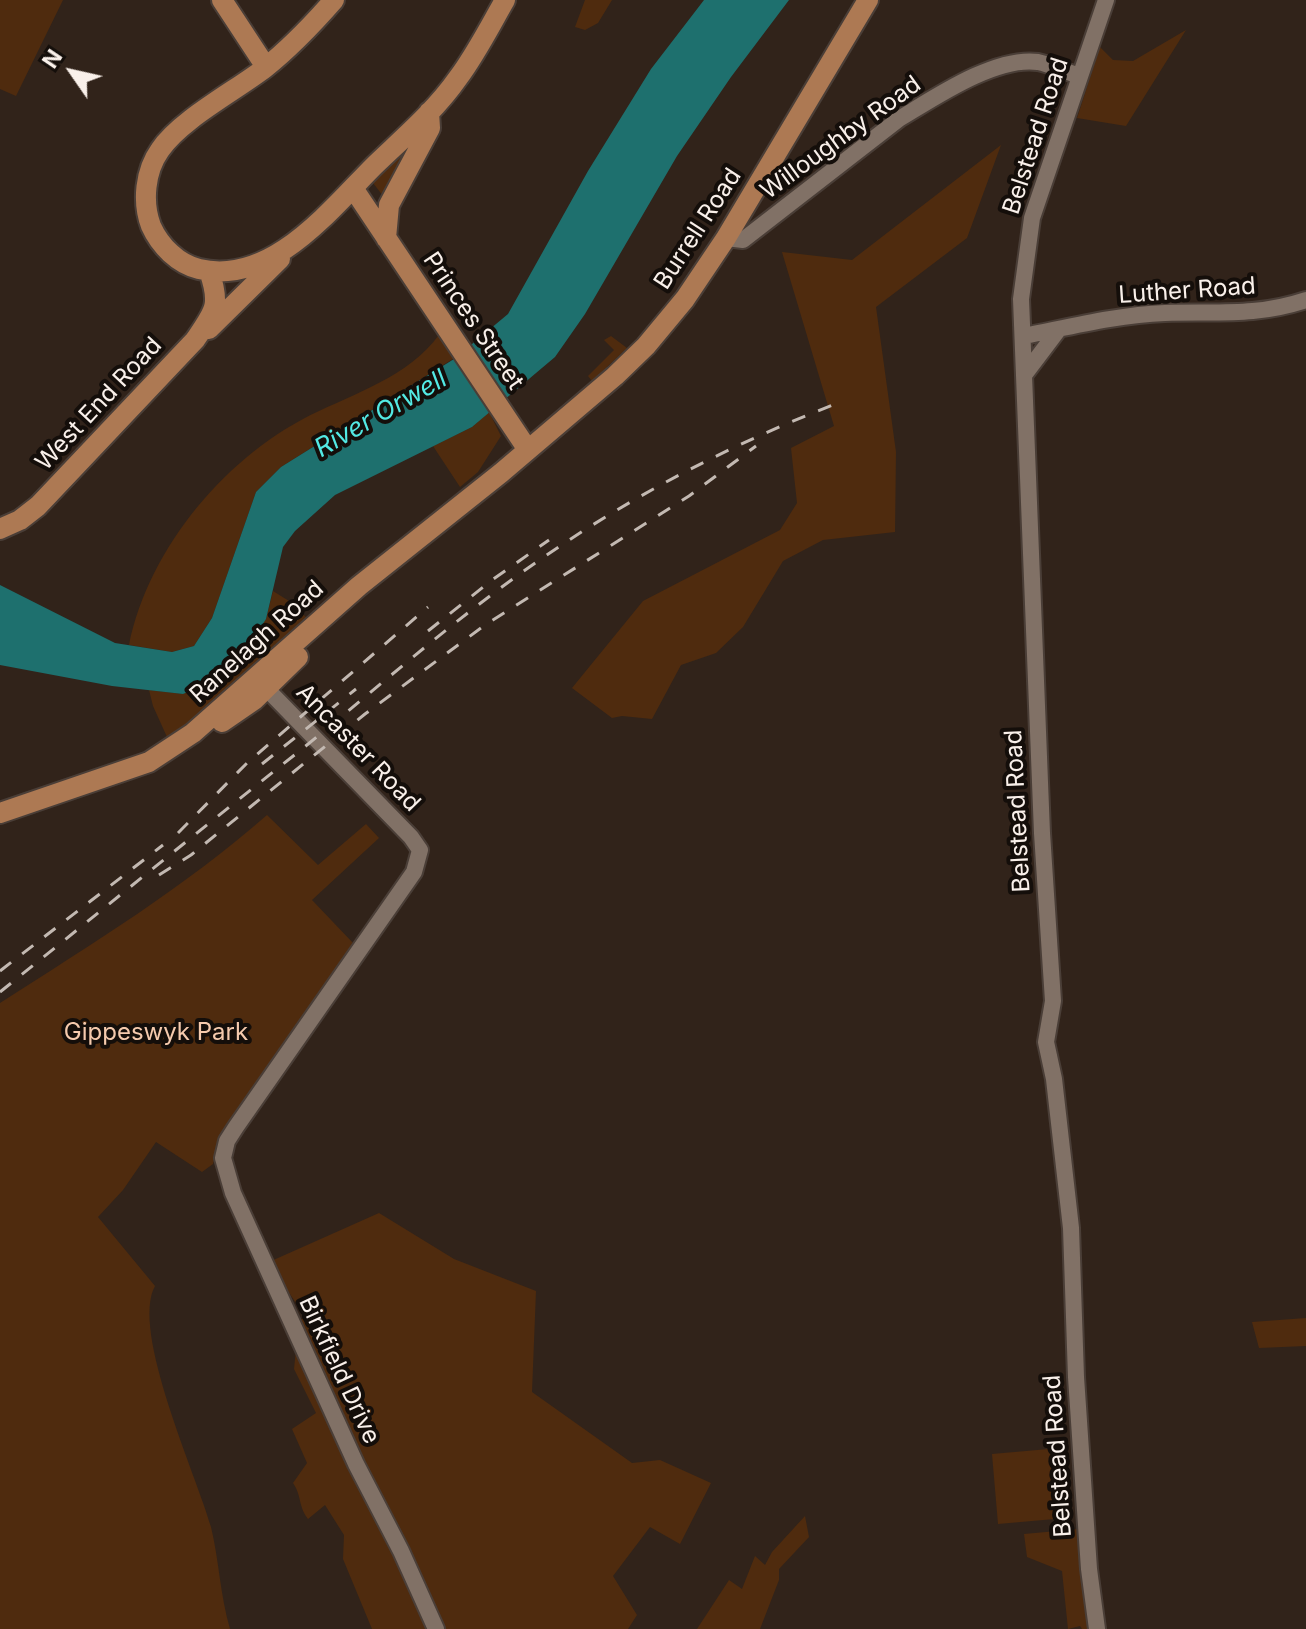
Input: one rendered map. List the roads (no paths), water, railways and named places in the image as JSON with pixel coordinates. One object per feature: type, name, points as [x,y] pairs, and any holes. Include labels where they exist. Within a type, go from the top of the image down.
[{"type":"main road","points":[[222,0],[266,67]]},
{"type":"main road","points":[[334,0],[266,67],[167,141],[154,159],[146,207],[162,245],[189,266],[209,271],[249,267],[299,238],[429,112],[458,78],[505,0]]},
{"type":"main road","name":"Burrell Road","points":[[528,450],[591,398],[646,346],[685,299],[726,238],[868,0]]},
{"type":"main road","points":[[246,36],[263,47],[286,49]]},
{"type":"main road","points":[[330,209],[349,207],[362,212],[380,230],[389,205],[430,128],[429,112]]},
{"type":"main road","name":"Princes Street","points":[[353,188],[528,450]]},
{"type":"main road","name":"West End Road","points":[[195,340],[214,326],[299,238]]},
{"type":"main road","name":"West End Road","points":[[0,529],[20,520],[38,506],[195,340],[213,314],[216,304],[216,292],[209,271]]},
{"type":"main road","name":"Ranelagh Road","points":[[0,813],[149,762],[193,733],[262,684],[340,602],[528,450]]},
{"type":"street","name":"Belstead Road","points":[[1097,1629],[1089,1569],[1076,1377],[1071,1228],[1054,1079],[1046,1042],[1053,1001],[1042,833],[1021,299],[1032,218],[1106,0]]},
{"type":"street","name":"Willoughby Road","points":[[726,238],[743,240],[899,119],[984,73],[1019,62],[1039,63],[1080,76]]},
{"type":"street","name":"Luther Road","points":[[1024,336],[1131,316],[1239,314],[1306,300]]},
{"type":"street","points":[[1025,374],[1059,329]]},
{"type":"street","name":"Ancaster Road","points":[[262,684],[411,837],[420,855]]},
{"type":"street","name":"Birkfield Drive","points":[[420,855],[414,872],[236,1127],[227,1141],[223,1158],[233,1193],[356,1464],[401,1551],[436,1629]]},
{"type":"water","name":"River Orwell","points":[[704,0],[789,0],[677,156],[585,314],[555,357],[472,427],[335,495],[295,531],[283,547],[266,619],[231,673],[183,694],[112,686],[0,665],[0,585],[115,643],[172,652],[194,646],[212,618],[256,492],[281,467],[454,359],[508,314],[588,171],[651,69]]},
{"type":"railway","points":[[0,992],[512,579],[578,534],[686,471],[838,403]]},
{"type":"railway","points":[[159,875],[191,855],[365,714],[485,625],[689,496],[756,446]]},
{"type":"railway","points":[[428,631],[549,540]]},
{"type":"railway","points":[[178,833],[247,763],[428,607]]},
{"type":"railway","points":[[262,764],[356,689]]},
{"type":"railway","points":[[0,971],[163,845]]},
{"type":"park label","name":"Gippeswyk Park","points":[[156,1033]]}]
